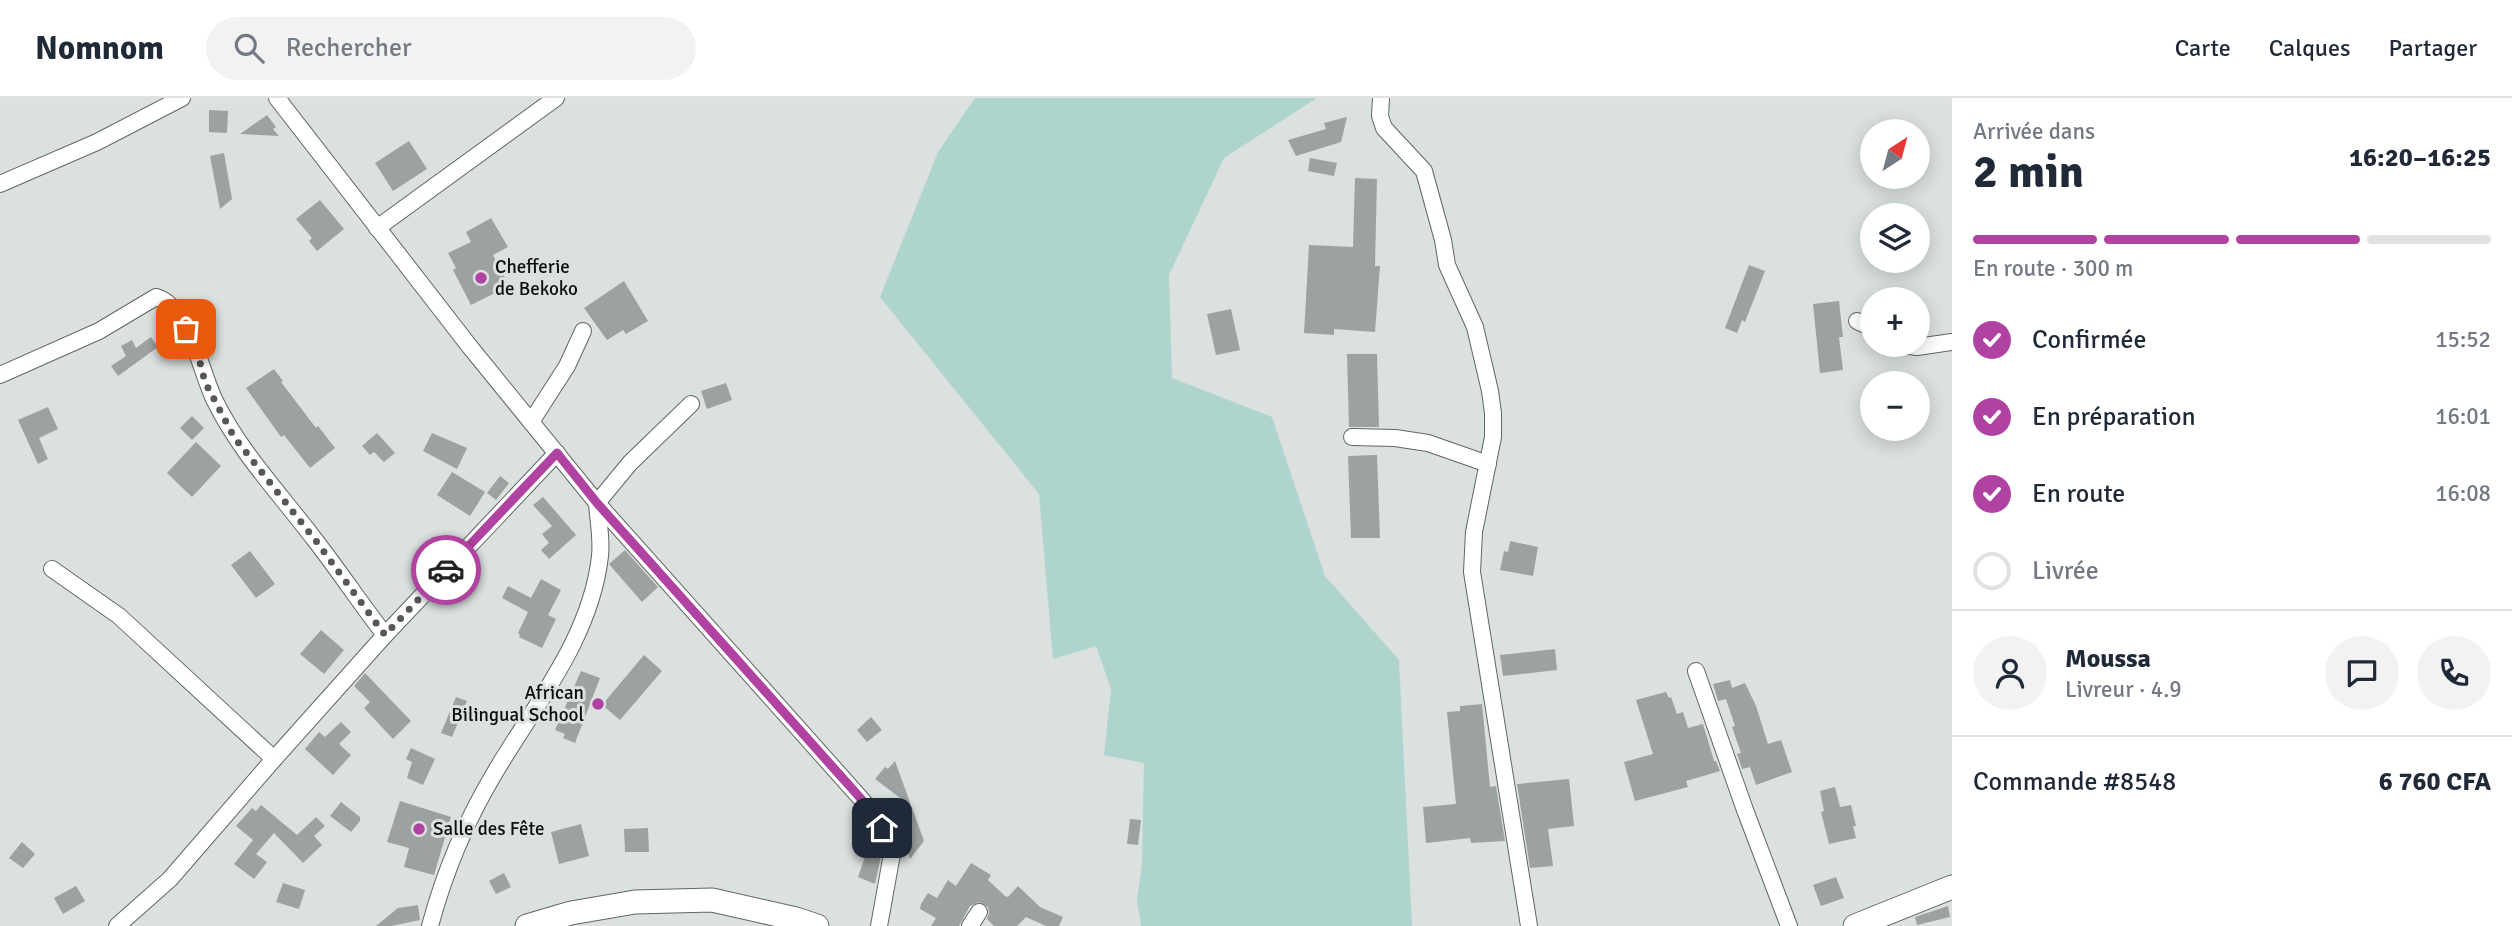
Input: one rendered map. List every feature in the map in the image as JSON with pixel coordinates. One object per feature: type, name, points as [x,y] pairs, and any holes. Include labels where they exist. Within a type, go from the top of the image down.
[{"type":"main road","points":[[1855,926],[1952,887]]},
{"type":"main road","points":[[527,926],[570,913],[635,902],[712,900],[817,926]]},
{"type":"street","points":[[0,184],[97,142],[182,98]]},
{"type":"street","points":[[276,98],[597,503],[855,791],[882,828],[892,854],[879,926]]},
{"type":"street","points":[[377,228],[556,98]]},
{"type":"street","points":[[1381,98],[1380,116],[1384,128],[1424,171],[1440,227],[1447,265],[1475,327],[1493,413],[1493,437],[1474,532],[1472,572],[1529,926]]},
{"type":"street","points":[[0,375],[99,331],[147,301],[156,297],[166,300],[175,308],[191,340],[205,382],[234,437],[316,541],[385,635]]},
{"type":"street","points":[[531,422],[567,366],[583,331]]},
{"type":"street","points":[[1930,345],[1952,342]]},
{"type":"street","points":[[430,926],[468,825],[492,777],[550,684],[587,610],[595,585],[600,554],[597,503],[631,463],[691,404]]},
{"type":"street","points":[[1352,437],[1395,438],[1428,443],[1488,464]]},
{"type":"street","points":[[117,926],[170,879],[385,635],[557,453]]},
{"type":"street","points":[[52,569],[119,616],[274,759]]},
{"type":"street","points":[[1696,671],[1789,926]]},
{"type":"street","points":[[437,902],[444,926]]},
{"type":"shaded area","points":[[975,98],[1317,98],[1224,158],[1169,275],[1172,378],[1272,417],[1325,576],[1399,660],[1412,926],[1141,926],[1137,899],[1142,864],[1144,763],[1104,755],[1111,689],[1096,646],[1053,659],[1039,494],[880,297],[938,152]]},
{"type":"building","points":[[209,110],[228,111],[227,133],[209,132]]},
{"type":"building","points":[[267,115],[279,136],[240,134]]},
{"type":"building","points":[[1347,117],[1341,142],[1296,156],[1288,140],[1326,129],[1324,123]]},
{"type":"building","points":[[409,141],[427,169],[393,191],[375,163]]},
{"type":"building","points":[[224,153],[232,199],[220,209],[210,156]]},
{"type":"building","points":[[1310,158],[1337,163],[1334,176],[1308,171]]},
{"type":"building","points":[[1355,178],[1377,179],[1375,266],[1380,266],[1375,332],[1334,329],[1334,335],[1304,333],[1309,245],[1353,247]]},
{"type":"building","points":[[320,200],[344,229],[317,251],[309,241],[312,238],[296,219]]},
{"type":"building","name":"Chefferie de Bekoko","points":[[491,218],[508,247],[493,255],[509,286],[471,305],[453,270],[456,268],[448,253],[471,242],[466,232]]},
{"type":"building","points":[[1749,265],[1765,271],[1745,322],[1742,320],[1737,333],[1725,328]]},
{"type":"building","points":[[624,281],[648,321],[626,334],[623,330],[607,340],[584,308]]},
{"type":"building","points":[[1839,301],[1843,370],[1820,373],[1813,304]]},
{"type":"building","points":[[1231,309],[1240,350],[1216,355],[1207,314]]},
{"type":"building","points":[[151,337],[158,347],[118,376],[111,366],[126,356],[121,346],[132,340],[136,348]]},
{"type":"building","points":[[1347,354],[1377,354],[1379,427],[1349,427]]},
{"type":"building","points":[[274,369],[316,428],[318,426],[335,448],[310,468],[284,435],[281,437],[246,388]]},
{"type":"building","points":[[726,383],[732,400],[707,409],[701,391]]},
{"type":"building","points":[[48,407],[58,429],[39,438],[48,459],[38,464],[18,420]]},
{"type":"building","points":[[192,416],[204,428],[192,440],[180,428]]},
{"type":"building","points":[[377,433],[395,453],[384,462],[374,452],[370,455],[362,446]]},
{"type":"building","points":[[432,433],[467,448],[457,469],[423,451]]},
{"type":"building","points":[[196,442],[221,466],[192,497],[167,473]]},
{"type":"building","points":[[1377,455],[1380,538],[1351,538],[1348,456]]},
{"type":"building","points":[[452,472],[485,492],[470,516],[437,495]]},
{"type":"building","points":[[500,476],[509,483],[496,500],[487,493]]},
{"type":"building","points":[[543,497],[576,535],[549,559],[541,550],[549,543],[542,534],[552,526],[533,505]]},
{"type":"building","points":[[1510,541],[1538,547],[1533,576],[1500,570],[1504,551],[1508,552]]},
{"type":"building","points":[[625,550],[658,587],[642,602],[609,564]]},
{"type":"building","points":[[250,551],[275,584],[256,598],[231,565]]},
{"type":"building","points":[[541,579],[561,590],[548,615],[556,619],[542,648],[519,637],[518,633],[528,612],[502,598],[508,586],[531,598]]},
{"type":"building","points":[[321,630],[344,650],[324,674],[300,654]]},
{"type":"building","points":[[1555,649],[1557,670],[1503,676],[1500,655]]},
{"type":"building","points":[[644,655],[662,671],[620,720],[602,705]]},
{"type":"building","points":[[581,671],[600,678],[575,743],[563,738],[565,734],[555,730]]},
{"type":"building","points":[[365,673],[411,721],[393,739],[364,708],[370,702],[354,686]]},
{"type":"building","points":[[1730,680],[1732,688],[1745,683],[1756,706],[1768,744],[1781,740],[1792,772],[1756,785],[1750,767],[1742,769],[1737,754],[1741,753],[1732,727],[1735,726],[1726,699],[1718,701],[1713,684]]},
{"type":"building","points":[[1666,692],[1669,698],[1671,697],[1677,714],[1683,712],[1688,728],[1703,724],[1714,761],[1720,771],[1686,781],[1688,787],[1635,801],[1624,762],[1653,754],[1636,700]]},
{"type":"building","points":[[456,697],[467,701],[452,737],[441,733]]},
{"type":"building","points":[[1482,704],[1490,787],[1496,786],[1505,841],[1471,843],[1470,838],[1426,843],[1423,807],[1456,804],[1447,712],[1460,711],[1460,706]]},
{"type":"building","points":[[871,717],[882,730],[867,742],[857,730]]},
{"type":"building","points":[[341,722],[351,732],[339,744],[351,755],[333,775],[305,749],[319,732],[325,737]]},
{"type":"building","points":[[411,748],[435,759],[423,785],[407,778],[412,762],[406,759]]},
{"type":"building","points":[[895,761],[924,841],[910,859],[898,823],[911,806],[875,779],[885,767],[888,769]]},
{"type":"building","points":[[1569,779],[1574,826],[1548,829],[1553,866],[1530,868],[1517,784]]},
{"type":"building","points":[[1835,787],[1840,807],[1851,805],[1856,838],[1829,844],[1821,812],[1824,811],[1820,791]]},
{"type":"building","name":"Salle des Fête","points":[[400,801],[451,817],[434,875],[404,867],[409,848],[387,842]]},
{"type":"building","points":[[341,802],[360,817],[351,832],[330,816]]},
{"type":"building","points":[[261,805],[297,835],[316,817],[325,826],[314,836],[322,845],[303,863],[274,833],[256,854],[267,862],[254,879],[234,864],[253,840],[236,826],[252,808],[256,811]]},
{"type":"building","points":[[1130,819],[1141,820],[1138,845],[1127,844]]},
{"type":"building","points":[[581,824],[589,856],[559,864],[551,832]]},
{"type":"building","points":[[648,828],[649,852],[625,852],[624,829]]},
{"type":"building","points":[[22,842],[35,854],[23,868],[9,858]]},
{"type":"building","points":[[867,851],[881,856],[875,884],[858,877]]},
{"type":"building","points":[[971,863],[991,875],[988,880],[1005,896],[1008,897],[1018,886],[1040,907],[1063,917],[1059,926],[1046,926],[1026,917],[1017,926],[994,926],[987,919],[988,907],[979,902],[970,906],[959,926],[931,926],[936,918],[920,909],[921,904],[928,893],[937,898],[948,880],[956,886]]},
{"type":"building","points":[[504,873],[511,887],[496,894],[489,881]]},
{"type":"building","points":[[1836,877],[1844,898],[1821,906],[1813,885]]},
{"type":"building","points":[[283,883],[305,890],[299,909],[276,902]]},
{"type":"building","points":[[76,886],[85,901],[63,914],[54,898]]},
{"type":"building","points":[[418,905],[420,920],[376,926],[398,908]]},
{"type":"building","points":[[1948,906],[1950,917],[1917,925],[1915,917]]},
{"type":"way so far","points":[[186,329],[197,351],[205,382],[234,437],[316,541],[385,635],[446,570]]},
{"type":"place","name":"Chefferie de Bekoko","points":[[481,278]]},
{"type":"place","name":"African Bilingual School","points":[[598,704]]},
{"type":"place","name":"Salle des Fête","points":[[419,829]]},
{"type":"route","points":[[446,570],[557,453],[597,503],[863,801],[882,828]]}]
